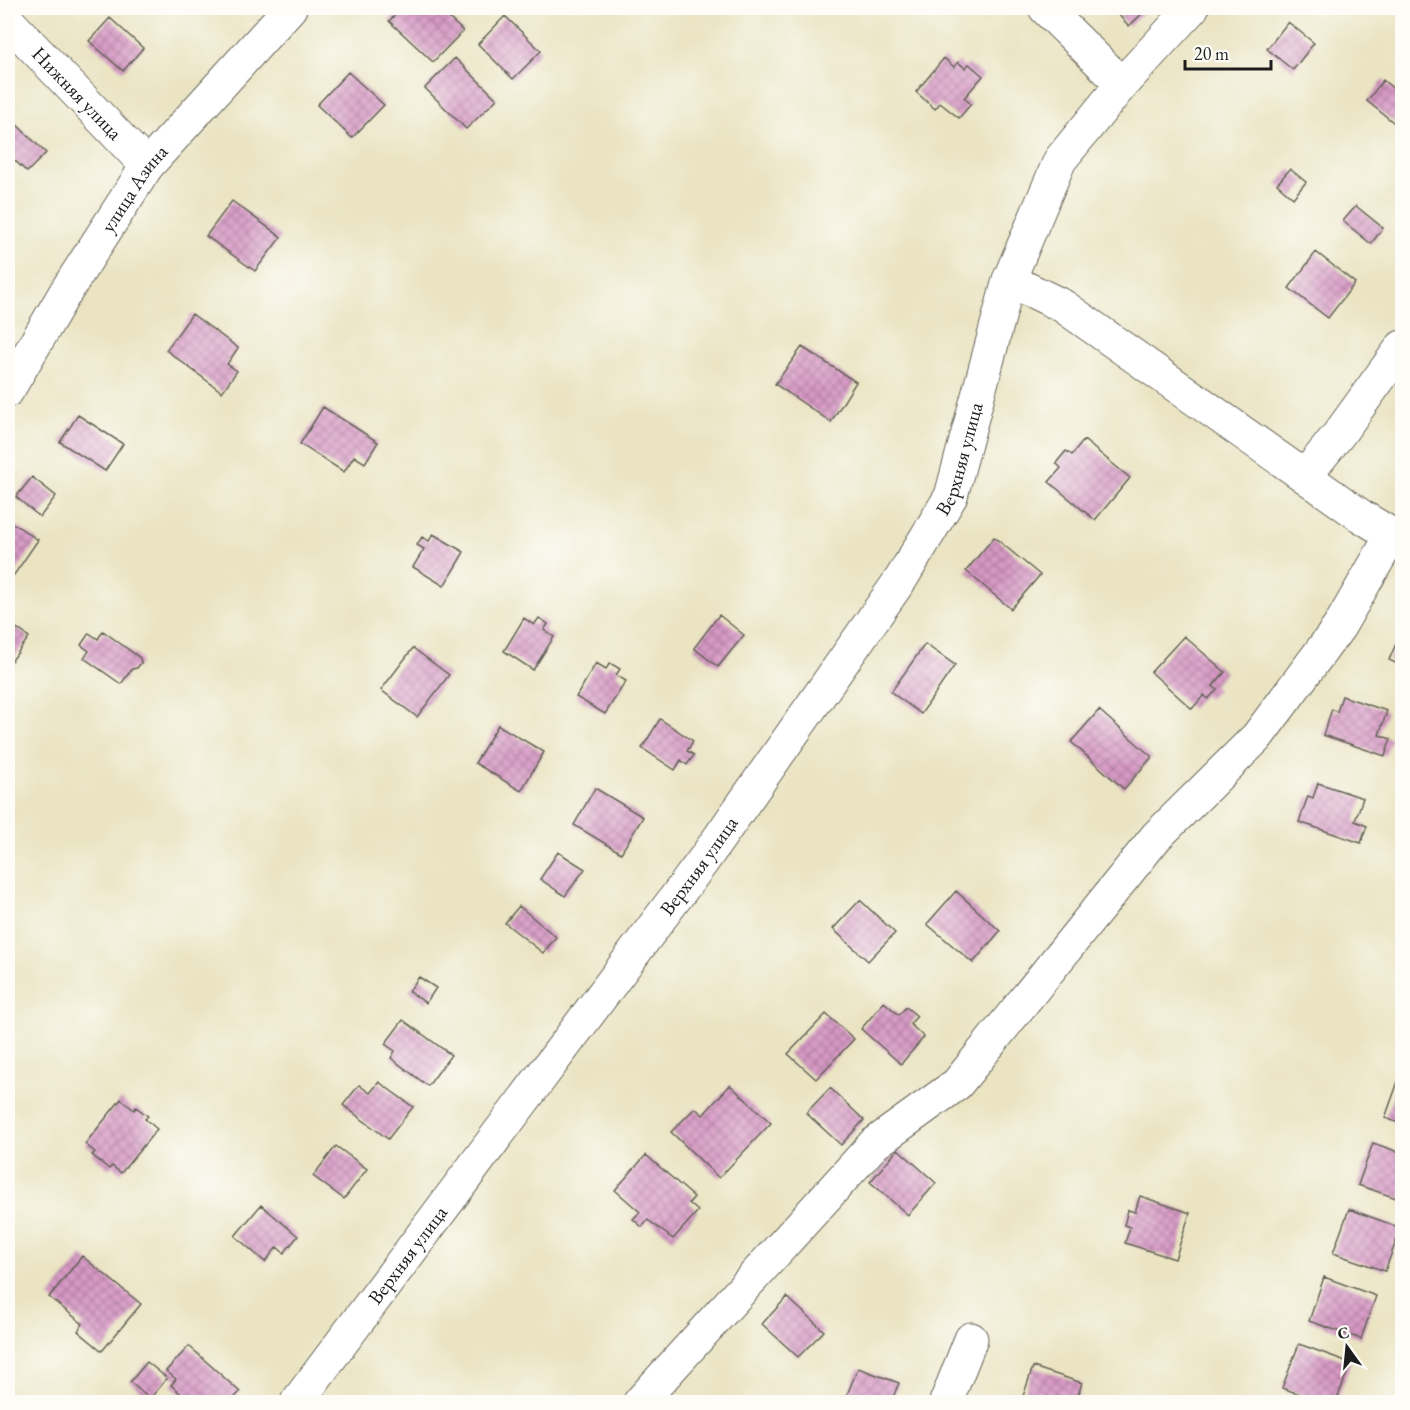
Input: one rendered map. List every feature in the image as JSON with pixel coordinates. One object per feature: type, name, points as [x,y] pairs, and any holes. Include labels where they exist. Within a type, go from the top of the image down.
[{"type":"street","name":"улица Азина","points":[[8,390],[65,292],[147,166],[290,8]]},
{"type":"street","points":[[1044,8],[1122,84]]},
{"type":"street","name":"Верхняя улица","points":[[297,1402],[703,861],[902,579],[951,496],[1009,280],[1060,160],[1122,84],[1192,8]]},
{"type":"street","name":"Нижняя улица","points":[[8,21],[147,166]]},
{"type":"street","points":[[640,1402],[874,1144],[957,1084],[1156,837],[1257,736],[1339,627],[1397,538],[1361,516],[1063,306],[1009,280]]},
{"type":"street","points":[[1305,476],[1339,434],[1402,347]]},
{"type":"street","points":[[946,1402],[971,1339]]},
{"type":"building","points":[[402,8],[438,8],[463,31],[433,62],[389,21]]},
{"type":"building","points":[[1119,8],[1148,8],[1129,26],[1115,11]]},
{"type":"building","points":[[505,16],[541,51],[513,79],[478,44]]},
{"type":"building","points":[[110,18],[143,48],[123,71],[89,41]]},
{"type":"building","points":[[1288,22],[1314,43],[1293,70],[1267,49]]},
{"type":"building","points":[[455,58],[497,99],[466,129],[425,88]]},
{"type":"building","points":[[944,58],[954,67],[958,62],[965,68],[969,64],[983,76],[964,98],[971,104],[959,118],[940,103],[935,109],[916,92]]},
{"type":"building","points":[[348,72],[384,105],[352,138],[317,105]]},
{"type":"building","points":[[1383,80],[1402,96],[1402,109],[1393,122],[1367,101]]},
{"type":"building","points":[[14,122],[46,153],[27,172],[8,154],[8,129]]},
{"type":"building","points":[[1290,169],[1306,182],[1293,198],[1277,184]]},
{"type":"building","points":[[232,201],[281,237],[255,271],[206,236]]},
{"type":"building","points":[[1356,206],[1383,228],[1371,244],[1343,221]]},
{"type":"building","points":[[1316,252],[1355,283],[1328,318],[1289,288]]},
{"type":"building","points":[[192,314],[238,348],[227,364],[237,371],[222,392],[166,350]]},
{"type":"building","points":[[802,347],[856,382],[831,422],[775,384]]},
{"type":"building","points":[[323,407],[378,442],[365,463],[354,456],[344,472],[300,444]]},
{"type":"building","points":[[78,415],[123,444],[105,471],[60,442]]},
{"type":"building","points":[[1084,440],[1130,478],[1095,520],[1049,482],[1061,468],[1056,463],[1066,451],[1072,455]]},
{"type":"building","points":[[32,477],[56,496],[40,517],[16,497]]},
{"type":"building","points":[[8,520],[38,540],[14,575],[8,570]]},
{"type":"building","points":[[433,534],[464,552],[444,586],[413,567],[424,549],[417,545],[422,537],[429,541]]},
{"type":"building","points":[[994,537],[1040,575],[1011,609],[966,571]]},
{"type":"building","points":[[719,615],[744,635],[718,667],[694,648]]},
{"type":"building","points":[[524,618],[534,625],[539,618],[548,624],[544,630],[554,637],[533,670],[504,651]]},
{"type":"building","points":[[8,622],[29,637],[8,666]]},
{"type":"building","points":[[1402,630],[1402,666],[1389,660]]},
{"type":"building","points":[[103,631],[140,658],[141,663],[137,668],[132,669],[121,684],[84,658],[89,651],[81,645],[89,633],[98,639]]},
{"type":"building","points":[[1184,636],[1225,672],[1213,686],[1217,690],[1208,699],[1204,695],[1192,709],[1151,672]]},
{"type":"building","points":[[925,644],[955,665],[921,714],[891,692]]},
{"type":"building","points":[[413,648],[449,675],[417,717],[381,690]]},
{"type":"building","points":[[596,663],[606,669],[610,663],[620,669],[616,675],[626,681],[605,714],[576,697]]},
{"type":"building","points":[[1342,696],[1387,711],[1379,735],[1391,739],[1385,756],[1323,735],[1332,709],[1337,712]]},
{"type":"building","points":[[1099,710],[1152,757],[1124,789],[1071,742]]},
{"type":"building","points":[[660,719],[693,741],[687,751],[694,755],[687,765],[681,760],[675,770],[642,748]]},
{"type":"building","points":[[498,725],[544,752],[521,791],[475,763]]},
{"type":"building","points":[[1318,783],[1363,798],[1355,821],[1367,826],[1361,843],[1299,822],[1308,796],[1313,798]]},
{"type":"building","points":[[595,788],[643,817],[621,853],[574,825]]},
{"type":"building","points":[[558,852],[585,869],[565,896],[540,879]]},
{"type":"building","points":[[956,891],[1000,931],[973,963],[927,924]]},
{"type":"building","points":[[860,900],[895,933],[868,961],[833,929]]},
{"type":"building","points":[[519,906],[556,937],[543,953],[505,923]]},
{"type":"building","points":[[419,977],[436,988],[426,1003],[409,991]]},
{"type":"building","points":[[884,1002],[899,1015],[906,1007],[917,1016],[910,1024],[924,1037],[901,1064],[861,1029]]},
{"type":"building","points":[[826,1014],[854,1039],[816,1079],[788,1054]]},
{"type":"building","points":[[403,1020],[451,1055],[428,1086],[391,1058],[395,1051],[385,1044]]},
{"type":"building","points":[[1400,1076],[1402,1077],[1402,1124],[1385,1118]]},
{"type":"building","points":[[379,1082],[413,1107],[388,1139],[343,1105],[359,1085],[370,1093]]},
{"type":"building","points":[[730,1085],[771,1123],[719,1178],[671,1132],[695,1108],[703,1115]]},
{"type":"building","points":[[830,1088],[864,1120],[841,1145],[806,1113]]},
{"type":"building","points":[[121,1099],[134,1110],[136,1107],[148,1116],[145,1119],[157,1129],[121,1173],[112,1166],[109,1169],[92,1155],[95,1152],[85,1144]]},
{"type":"building","points":[[1373,1143],[1402,1153],[1402,1200],[1358,1185]]},
{"type":"building","points":[[336,1146],[367,1169],[344,1199],[313,1176]]},
{"type":"building","points":[[898,1149],[936,1183],[908,1215],[870,1182]]},
{"type":"building","points":[[646,1155],[694,1197],[689,1203],[698,1211],[673,1239],[648,1220],[642,1227],[633,1219],[640,1212],[615,1190]]},
{"type":"building","points":[[1140,1196],[1190,1213],[1175,1259],[1125,1243],[1130,1227],[1124,1225],[1128,1210],[1135,1212]]},
{"type":"building","points":[[261,1205],[298,1236],[284,1253],[277,1247],[265,1262],[235,1236]]},
{"type":"building","points":[[1349,1209],[1401,1228],[1385,1271],[1333,1253]]},
{"type":"building","points":[[82,1256],[141,1304],[102,1351],[78,1331],[83,1324],[49,1297]]},
{"type":"building","points":[[1324,1277],[1376,1296],[1361,1339],[1309,1321]]},
{"type":"building","points":[[787,1297],[824,1331],[798,1357],[762,1324]]},
{"type":"building","points":[[1299,1344],[1351,1363],[1336,1402],[1322,1402],[1282,1388]]},
{"type":"building","points":[[189,1346],[240,1392],[230,1402],[190,1402],[171,1385],[176,1379],[166,1371]]},
{"type":"building","points":[[147,1362],[167,1378],[150,1399],[130,1382]]},
{"type":"building","points":[[1033,1367],[1082,1383],[1076,1402],[1021,1402]]},
{"type":"building","points":[[858,1368],[899,1383],[891,1402],[844,1402]]}]
